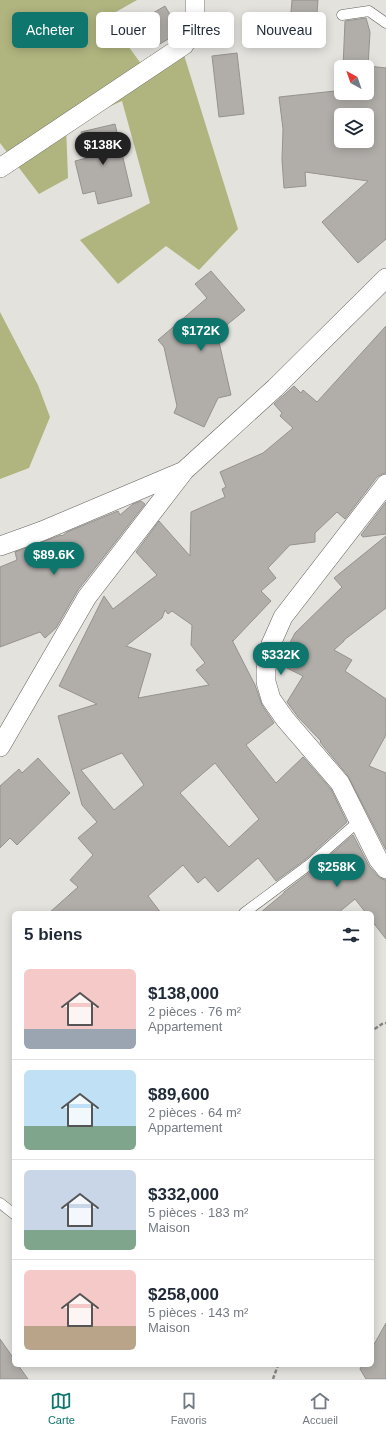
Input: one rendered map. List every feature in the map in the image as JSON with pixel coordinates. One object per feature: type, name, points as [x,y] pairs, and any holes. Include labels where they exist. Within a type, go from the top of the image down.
[{"type":"street","points":[[0,168],[184,44],[195,24],[195,0]]},
{"type":"street","points":[[0,747],[87,597],[185,470],[275,388],[386,278]]},
{"type":"street","points":[[0,546],[42,531],[185,470]]},
{"type":"street","points":[[386,484],[283,617],[271,644],[266,669],[266,682],[271,699],[285,719],[340,783],[378,859],[386,869]]},
{"type":"lane","points":[[342,15],[369,11],[386,23]]},
{"type":"lane","points":[[246,911],[310,864],[360,821]]},
{"type":"lane","points":[[0,1203],[12,1212]]},
{"type":"path","points":[[374,1029],[386,1023]]},
{"type":"path","points":[[273,1379],[277,1367]]},
{"type":"green space","points":[[0,0],[137,0],[116,12],[96,12],[96,48],[130,48],[142,65],[184,55],[238,229],[199,270],[166,246],[118,284],[80,240],[150,203],[122,101],[66,126],[68,178],[39,194],[0,143]]},
{"type":"green space","points":[[0,312],[38,385],[50,417],[29,468],[0,479]]},
{"type":"building","points":[[292,0],[318,0],[317,12],[291,12]]},
{"type":"building","points":[[165,6],[168,12],[168,39],[160,44],[160,12],[155,12]]},
{"type":"building","points":[[366,18],[370,32],[368,60],[343,60],[345,21]]},
{"type":"building","points":[[237,53],[244,114],[219,117],[212,56]]},
{"type":"building","points":[[374,67],[386,68],[386,239],[358,263],[322,222],[368,181],[305,172],[306,186],[284,188],[282,160],[283,129],[279,97],[334,91],[334,100],[374,100]]},
{"type":"building","points":[[115,124],[132,196],[98,204],[95,191],[83,194],[75,161],[87,158],[81,132]]},
{"type":"building","points":[[211,271],[245,310],[217,333],[231,395],[218,398],[204,427],[174,413],[177,406],[164,347],[158,340],[207,298],[195,284]]},
{"type":"building","points":[[386,326],[386,473],[377,477],[345,519],[337,512],[315,533],[315,542],[290,545],[268,568],[276,578],[261,591],[271,601],[233,641],[232,640],[255,685],[262,705],[274,723],[246,745],[276,783],[303,757],[331,789],[347,822],[306,859],[276,881],[258,858],[218,892],[205,877],[198,883],[183,865],[148,896],[159,911],[51,911],[78,887],[70,880],[93,855],[78,838],[97,822],[82,805],[58,716],[97,704],[59,686],[104,596],[113,609],[157,575],[136,552],[159,521],[190,556],[191,512],[225,497],[222,489],[226,487],[220,472],[263,453],[293,428],[280,416],[282,413],[274,404],[294,386],[301,393],[303,390],[317,402]],"holes":[[[165,610],[168,614],[172,611],[192,625],[191,645],[205,663],[196,670],[209,685],[138,698],[151,654],[126,646],[162,618]],[[122,753],[144,785],[114,810],[81,770]],[[215,763],[259,819],[229,847],[180,793]]]},
{"type":"building","points":[[141,501],[145,504],[78,590],[56,628],[45,638],[40,632],[0,647],[0,567],[17,560],[15,552],[61,535],[62,536],[67,532],[118,511],[120,515],[133,504]]},
{"type":"building","points":[[386,502],[386,534],[363,537],[361,535]]},
{"type":"building","points":[[386,536],[386,608],[344,640],[334,650],[352,660],[345,671],[386,699],[386,735],[369,766],[386,773],[386,850],[348,776],[320,742],[321,741],[298,717],[287,702],[303,676],[279,664],[295,633],[342,587],[334,578]]},
{"type":"building","points":[[38,758],[70,793],[17,845],[10,838],[0,848],[0,786],[19,769],[22,773]]},
{"type":"building","points":[[353,835],[369,866],[378,876],[386,880],[386,939],[374,924],[374,911],[364,911],[355,899],[340,911],[262,911]]},
{"type":"building","points":[[386,1323],[386,1379],[366,1379],[360,1369],[361,1367],[374,1367],[374,1344]]},
{"type":"building","points":[[0,1339],[12,1356],[12,1367],[19,1367],[28,1379],[0,1379]]}]
